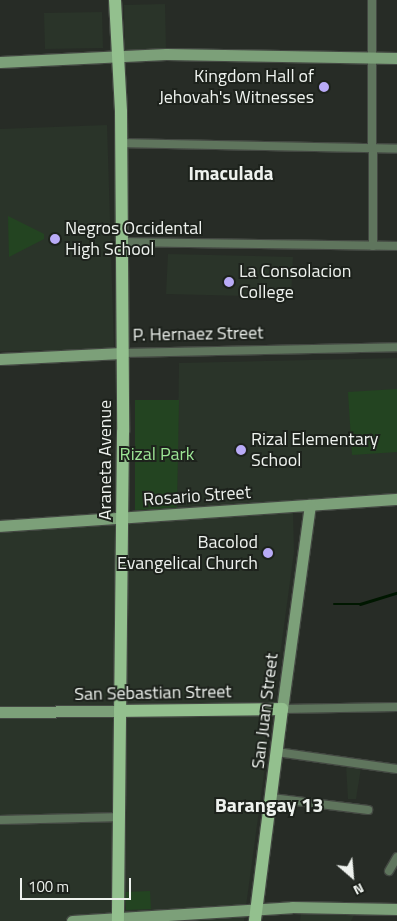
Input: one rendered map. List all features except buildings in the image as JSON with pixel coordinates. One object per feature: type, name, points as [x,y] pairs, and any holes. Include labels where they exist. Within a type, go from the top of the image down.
[{"type":"main road","name":"Araneta Avenue","points":[[115,0],[121,143],[123,519],[118,919]]},
{"type":"main road","name":"San Sebastian Street","points":[[120,711],[282,709]]},
{"type":"main road","name":"San Juan Street","points":[[256,915],[282,709]]},
{"type":"street","points":[[372,0],[373,246]]},
{"type":"street","points":[[0,62],[116,57],[397,58]]},
{"type":"street","points":[[121,143],[397,149]]},
{"type":"street","points":[[122,242],[397,246]]},
{"type":"street","name":"P. Hernaez Street","points":[[0,359],[122,353],[397,347]]},
{"type":"street","name":"Rosario Street","points":[[0,526],[397,500]]},
{"type":"street","name":"San Juan Street","points":[[282,709],[310,505]]},
{"type":"street","name":"San Sebastian Street","points":[[282,709],[397,707]]},
{"type":"street","name":"San Sebastian Street","points":[[0,712],[120,711]]},
{"type":"street","points":[[278,752],[397,769]]},
{"type":"street","points":[[272,798],[368,810]]},
{"type":"street","points":[[0,820],[119,817]]},
{"type":"street","points":[[389,871],[397,857]]},
{"type":"street","points":[[72,921],[397,909]]},
{"type":"shaded area","points":[[165,4],[166,49],[125,50],[124,5]]},
{"type":"shaded area","points":[[102,12],[103,48],[45,49],[44,13]]},
{"type":"shaded area","name":"Negros Occidental High School","points":[[107,125],[114,349],[0,351],[0,129]]},
{"type":"shaded area","name":"La Consolacion College","points":[[168,254],[293,257],[291,297],[166,294]]},
{"type":"shaded area","points":[[397,358],[397,495],[177,509],[179,363]]},
{"type":"shaded area","points":[[293,512],[294,552],[244,921],[0,921],[0,530]]},
{"type":"shaded area","points":[[346,765],[361,768],[356,799],[348,799]]},
{"type":"shaded area","points":[[301,913],[354,915],[351,921],[300,921]]},
{"type":"green space","points":[[8,216],[44,234],[44,239],[9,257]]},
{"type":"green space","points":[[397,389],[397,452],[352,455],[348,392]]},
{"type":"green space","name":"Rizal Park","points":[[135,400],[179,400],[177,509],[135,510]]},
{"type":"green space","points":[[150,891],[151,909],[126,910],[125,892]]},
{"type":"waterway","points":[[334,604],[360,604],[397,593]]},
{"type":"place","name":"Kingdom Hall of Jehovah's Witnesses","points":[[324,87]]},
{"type":"place","name":"Negros Occidental High School","points":[[55,239]]},
{"type":"place","name":"La Consolacion College","points":[[229,282]]},
{"type":"place","name":"Rizal Elementary School","points":[[241,450]]},
{"type":"place","name":"Bacolod Evangelical Church","points":[[268,553]]},
{"type":"district","name":"Imaculada","points":[[231,173]]},
{"type":"district","name":"Barangay 13","points":[[269,804]]}]
